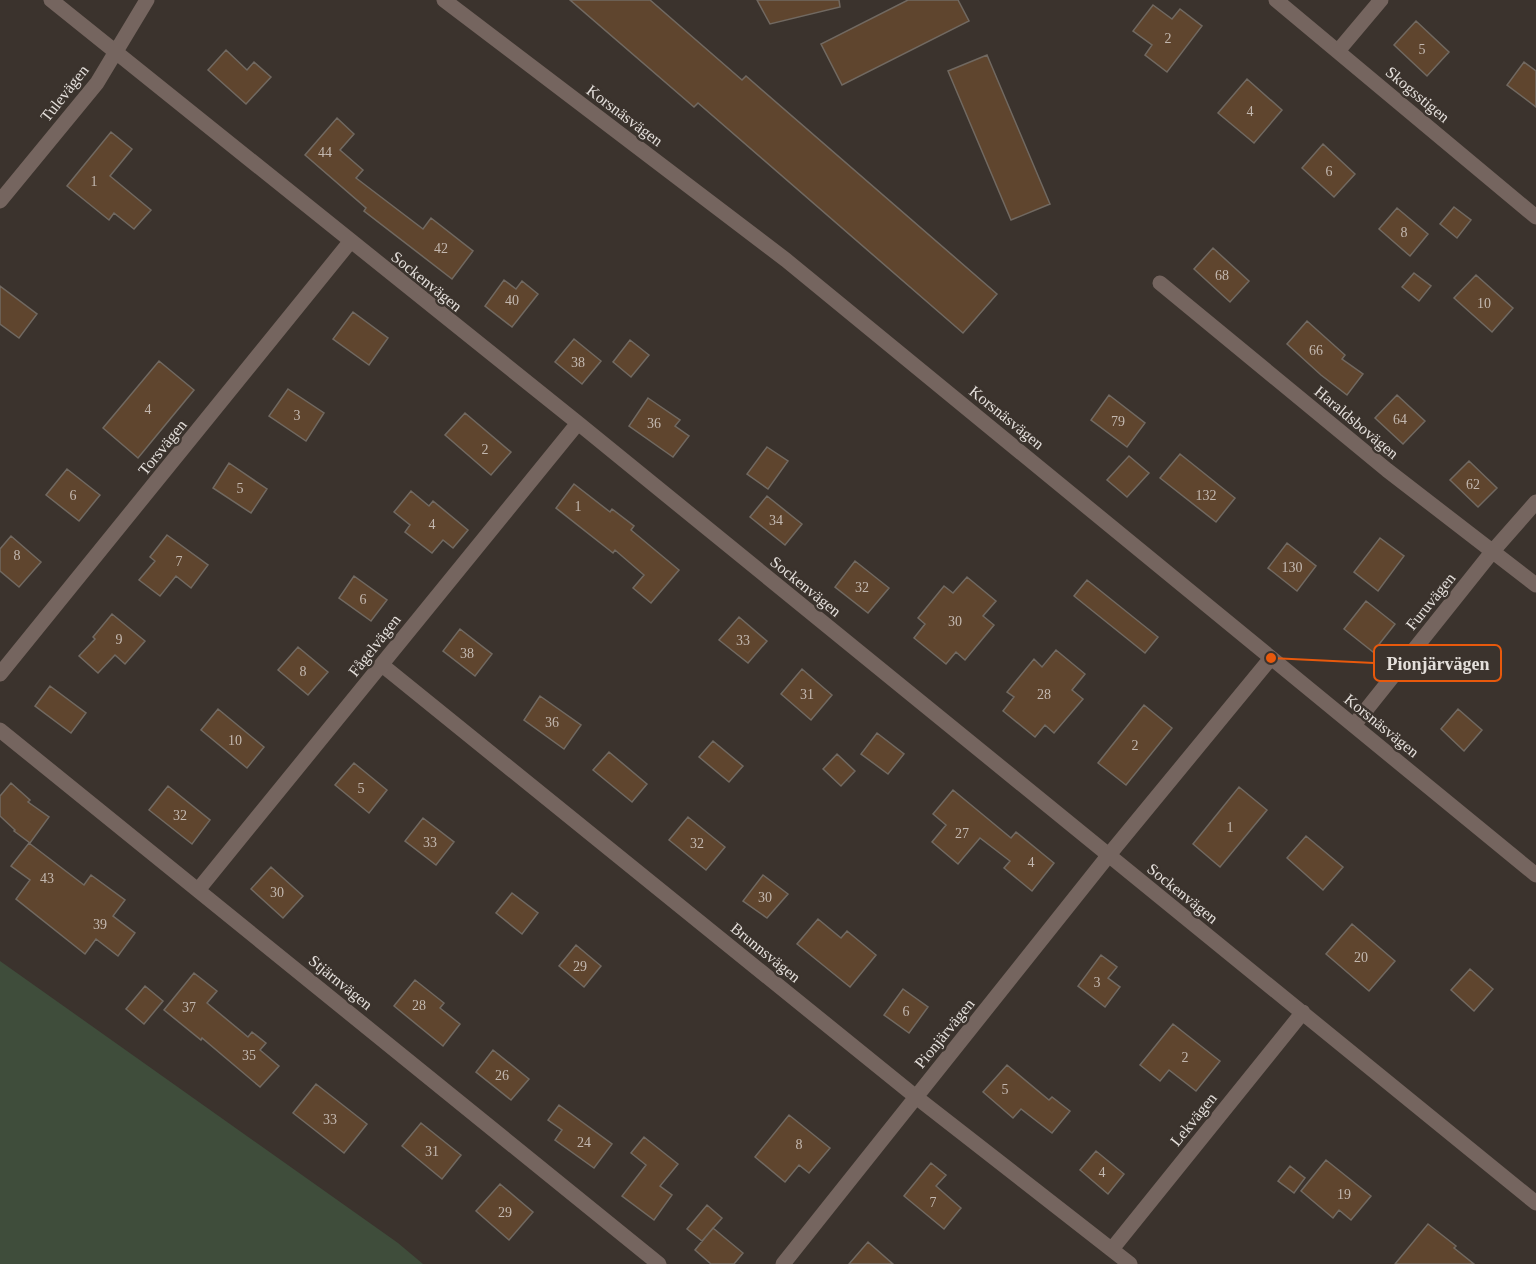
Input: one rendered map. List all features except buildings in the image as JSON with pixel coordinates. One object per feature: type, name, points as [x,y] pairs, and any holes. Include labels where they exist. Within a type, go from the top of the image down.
[{"type":"street","name":"Sockenvägen","points":[[51,0],[578,423],[1536,1203]]},
{"type":"street","name":"Tulevägen","points":[[0,201],[97,83],[147,0]]},
{"type":"street","name":"Korsnäsvägen","points":[[444,0],[786,260],[1536,875]]},
{"type":"street","name":"Skogsstigen","points":[[1276,0],[1536,217]]},
{"type":"street","points":[[1338,51],[1381,0]]},
{"type":"street","name":"Torsvägen","points":[[0,674],[350,242]]},
{"type":"street","name":"Haraldsbovägen","points":[[1160,283],[1387,470],[1536,585]]},
{"type":"street","name":"Fågelvägen","points":[[198,890],[578,423]]},
{"type":"street","name":"Furuvägen","points":[[1354,725],[1492,552],[1536,502]]},
{"type":"street","name":"Pionjärvägen","points":[[783,1264],[1108,856],[1271,658]]},
{"type":"street","name":"Brunnsvägen","points":[[382,665],[916,1097],[1130,1264]]},
{"type":"street","name":"Stjärnvägen","points":[[0,729],[658,1264]]},
{"type":"street","name":"Lekvägen","points":[[1112,1249],[1303,1012]]},
{"type":"green space","points":[[0,961],[398,1243],[423,1264],[0,1264]]},
{"type":"place","name":"Pionjärvägen","points":[[1271,658]]}]
